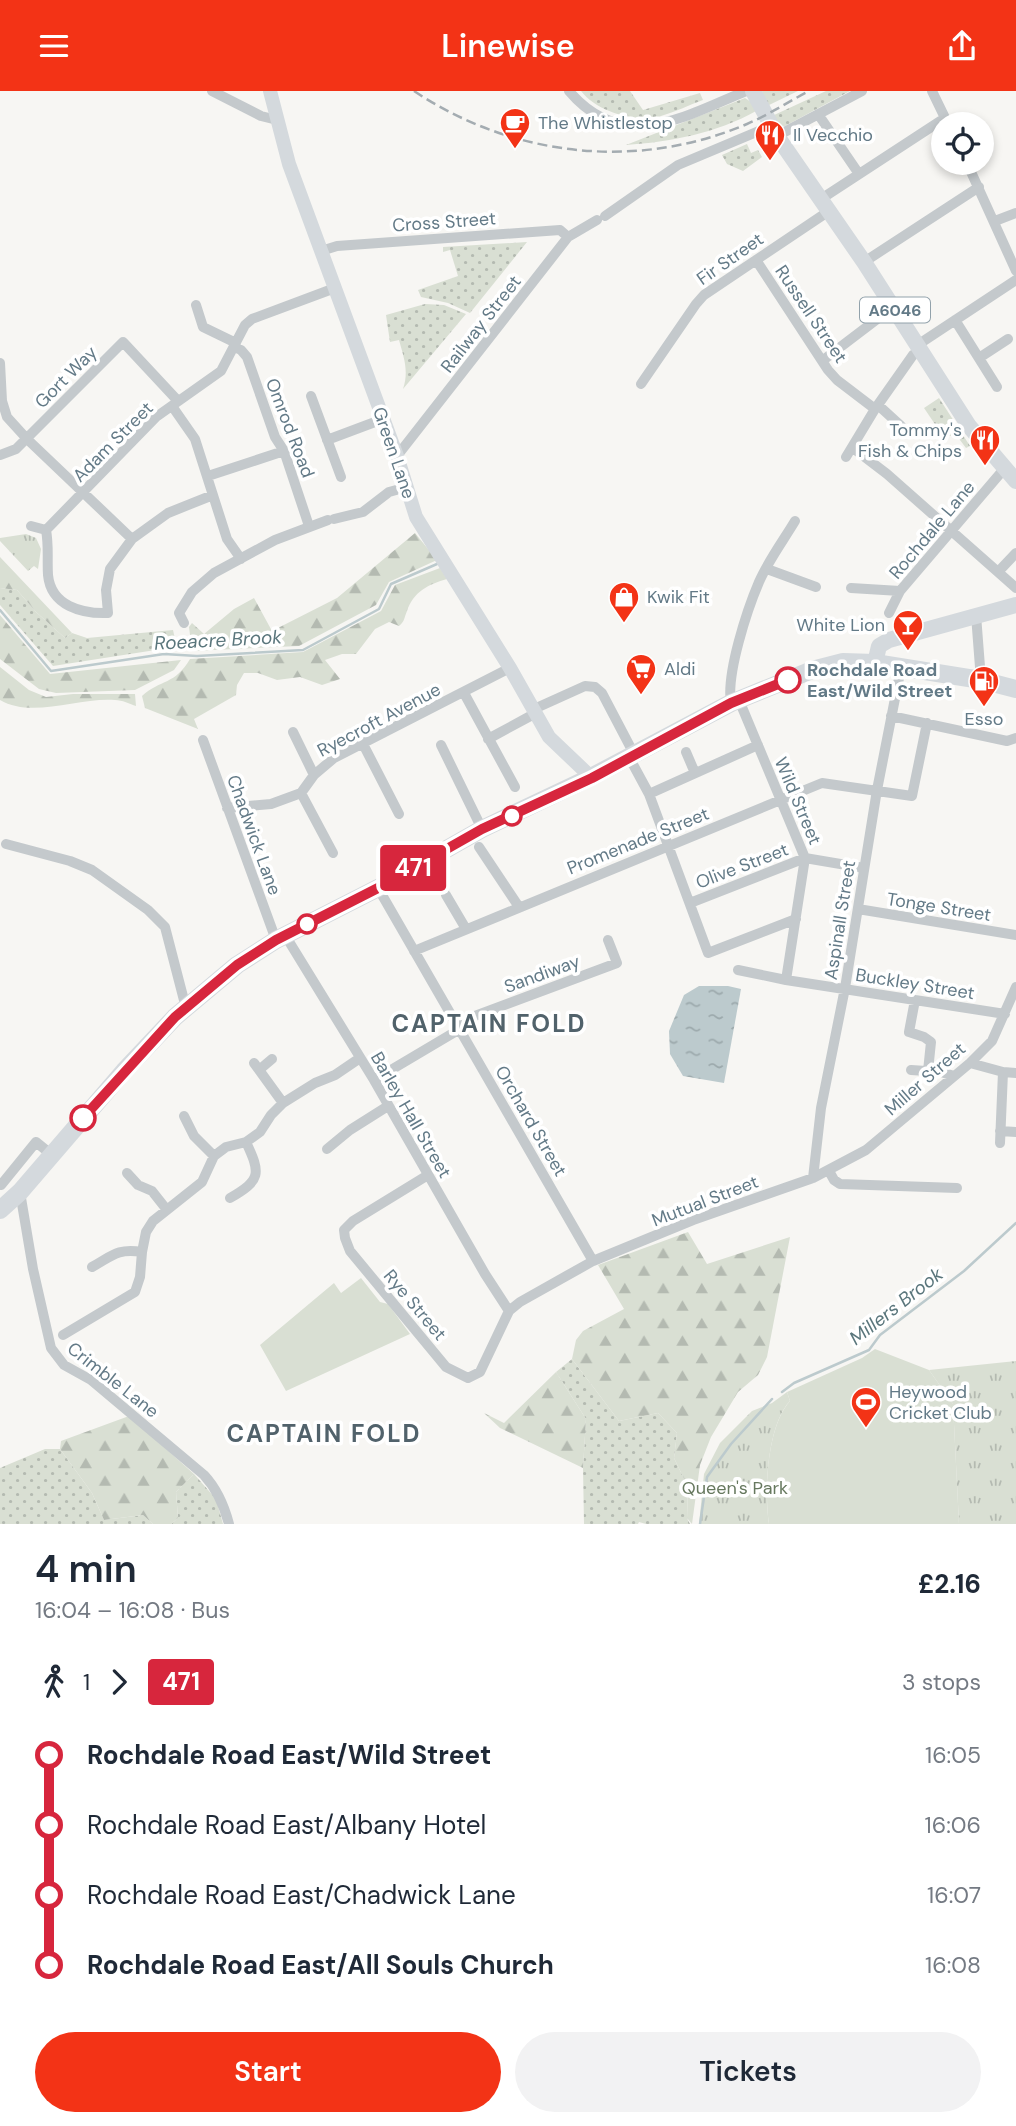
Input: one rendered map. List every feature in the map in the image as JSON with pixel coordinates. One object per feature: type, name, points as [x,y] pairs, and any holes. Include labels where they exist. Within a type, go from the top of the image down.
[{"type":"highway","points":[[0,1210],[20,1192],[124,1071],[186,1008],[237,965],[281,938],[481,838],[735,702],[812,670],[843,662],[875,663],[1016,688]]},
{"type":"main road","name":"A6046","points":[[752,94],[969,426],[1016,481]]},
{"type":"main road","points":[[875,663],[880,646],[889,640],[1016,605]]},
{"type":"street","points":[[212,91],[261,116],[277,120]]},
{"type":"street","name":"Green Lane","points":[[270,91],[289,165],[397,456],[416,517],[550,737],[592,778]]},
{"type":"street","points":[[569,91],[578,101],[600,116],[622,125],[647,127],[667,123],[752,94]]},
{"type":"street","name":"Railway Street","points":[[397,456],[568,237],[601,218],[678,165],[773,128],[818,114],[862,91]]},
{"type":"street","points":[[932,91],[942,112]]},
{"type":"street","points":[[818,114],[859,174]]},
{"type":"street","name":"Fir Street","points":[[641,384],[704,295],[756,260],[859,174],[931,131]]},
{"type":"street","points":[[973,175],[1016,271]]},
{"type":"street","points":[[864,262],[979,187]]},
{"type":"street","points":[[995,221],[1016,213]]},
{"type":"street","name":"Cross Street","points":[[321,251],[337,246],[559,230],[568,237]]},
{"type":"street","name":"Russell Street","points":[[756,260],[837,380],[901,426]]},
{"type":"street","points":[[1016,280],[918,348],[876,407],[850,452],[887,474],[1016,588]]},
{"type":"street","name":"Adam Street","points":[[46,530],[156,418],[221,371],[245,325],[252,319],[335,288]]},
{"type":"street","points":[[196,305],[203,327],[235,345]]},
{"type":"street","points":[[822,361],[892,307]]},
{"type":"street","points":[[955,320],[997,387]]},
{"type":"street","points":[[979,358],[1008,339]]},
{"type":"street","name":"Gort Way","points":[[0,455],[16,449],[27,439],[123,342],[175,404]]},
{"type":"street","name":"Omrod Road","points":[[235,345],[247,357],[275,437],[284,451],[309,526]]},
{"type":"street","points":[[0,363],[2,401],[7,417],[132,539]]},
{"type":"street","points":[[311,396],[341,477]]},
{"type":"street","points":[[175,404],[195,439],[227,539],[241,559]]},
{"type":"street","points":[[327,440],[383,419]]},
{"type":"street","points":[[208,476],[284,451]]},
{"type":"street","name":"Rochdale Lane","points":[[889,613],[900,591],[1004,469]]},
{"type":"street","points":[[177,617],[199,584],[241,559],[275,540],[309,526],[363,512],[389,492],[407,487]]},
{"type":"street","points":[[31,526],[46,530],[49,546],[48,577],[53,592],[66,604],[88,614],[108,613],[106,590],[110,569],[132,539],[168,513],[213,495]]},
{"type":"street","points":[[735,702],[730,680],[738,644],[759,583],[795,521]]},
{"type":"street","points":[[998,572],[1016,553]]},
{"type":"street","points":[[767,569],[816,587]]},
{"type":"street","points":[[851,588],[900,591]]},
{"type":"street","points":[[976,615],[981,680]]},
{"type":"street","name":"Ryecroft Avenue","points":[[301,793],[313,775],[334,758],[510,668]]},
{"type":"street","name":"Aspinall Street","points":[[813,1178],[821,1108],[845,988],[877,790],[901,668]]},
{"type":"street","points":[[488,739],[585,686],[595,687],[602,693],[649,794],[708,953],[796,919]]},
{"type":"street","points":[[464,693],[515,787]]},
{"type":"street","name":"Wild Street","points":[[735,702],[758,745],[805,858],[786,980]]},
{"type":"street","points":[[891,716],[1007,741],[1016,738]]},
{"type":"street","name":"Promenade Street","points":[[414,950],[822,783],[912,796],[927,723]]},
{"type":"street","points":[[293,732],[313,775]]},
{"type":"street","name":"Chadwick Lane","points":[[203,740],[227,808],[281,938]]},
{"type":"street","points":[[363,744],[399,814]]},
{"type":"street","points":[[440,745],[481,838],[519,907]]},
{"type":"street","points":[[649,794],[758,745]]},
{"type":"street","points":[[686,752],[695,773]]},
{"type":"street","points":[[227,808],[271,804],[301,793],[333,853]]},
{"type":"street","points":[[6,844],[70,861],[92,870],[148,910],[164,927],[186,1008]]},
{"type":"street","points":[[805,858],[864,868]]},
{"type":"street","name":"Olive Street","points":[[690,903],[805,858]]},
{"type":"street","name":"Orchard Street","points":[[378,888],[593,1261]]},
{"type":"street","points":[[446,895],[466,929]]},
{"type":"street","name":"Tonge Street","points":[[858,909],[1016,936]]},
{"type":"street","name":"Barley Hall Street","points":[[281,938],[374,1080],[509,1311]]},
{"type":"street","name":"Sandiway","points":[[458,1026],[617,963],[608,940]]},
{"type":"street","name":"Buckley Street","points":[[738,970],[1005,1014]]},
{"type":"street","name":"Miller Street","points":[[829,1171],[866,1150],[970,1063],[992,1041],[1014,999],[1016,987]]},
{"type":"street","points":[[915,1000],[909,1032],[931,1042],[928,1071]]},
{"type":"street","points":[[374,1080],[458,1026]]},
{"type":"street","points":[[63,1335],[137,1294],[146,1232],[153,1221],[202,1182],[214,1156],[226,1147],[246,1142],[260,1132],[283,1103],[360,1058]]},
{"type":"street","points":[[272,1059],[256,1067],[283,1103]]},
{"type":"street","points":[[970,1063],[1016,1073]]},
{"type":"street","points":[[911,1070],[941,1072],[954,1076]]},
{"type":"street","points":[[1000,1143],[1003,1072]]},
{"type":"street","points":[[327,1149],[350,1130],[388,1106]]},
{"type":"street","points":[[184,1115],[194,1136],[203,1148],[214,1156]]},
{"type":"street","points":[[1000,1131],[1016,1132]]},
{"type":"street","points":[[1,1185],[36,1142],[52,1154]]},
{"type":"street","points":[[230,1198],[249,1186],[256,1173],[256,1163],[246,1142]]},
{"type":"street","points":[[829,1171],[836,1183],[840,1184],[957,1188]]},
{"type":"street","name":"Mutual Street","points":[[509,1311],[593,1261],[693,1220],[829,1171]]},
{"type":"street","points":[[127,1173],[138,1185],[152,1191],[167,1210]]},
{"type":"street","name":"Rye Street","points":[[428,1175],[353,1221],[344,1230],[350,1251],[446,1367],[468,1378],[480,1372],[509,1311]]},
{"type":"street","name":"Crimble Lane","points":[[20,1192],[33,1269],[50,1342],[58,1360],[99,1387],[204,1475],[221,1499],[229,1524]]},
{"type":"street","points":[[92,1267],[116,1252],[127,1249],[142,1252]]},
{"type":"green space","points":[[581,91],[630,91],[643,110],[700,93],[703,100],[661,116],[640,118],[607,110]]},
{"type":"green space","points":[[762,91],[798,91],[767,106]]},
{"type":"green space","points":[[826,91],[850,91],[785,126],[780,127],[772,116]]},
{"type":"green space","points":[[745,98],[756,111],[741,119],[676,139],[626,145]]},
{"type":"green space","points":[[747,144],[751,153],[758,150],[762,157],[743,171],[727,164],[722,155]]},
{"type":"green space","points":[[527,242],[470,313],[448,303],[421,297],[418,290],[458,276],[450,250],[443,252],[443,247]]},
{"type":"green space","points":[[425,304],[444,305],[466,314],[403,389],[406,376],[404,359],[399,340],[390,342],[386,315]]},
{"type":"green space","points":[[939,398],[970,446],[966,448],[957,436],[943,436],[924,408]]},
{"type":"green space","points":[[415,533],[437,560],[389,582],[376,605],[299,646],[192,651],[189,627],[192,623],[204,634],[234,609],[254,598],[272,631],[337,598]]},
{"type":"green space","points":[[26,534],[36,538],[41,549],[38,569],[34,566],[28,571],[0,541],[0,538]]},
{"type":"green space","points":[[0,557],[72,633],[65,638],[36,612],[17,590],[0,588]]},
{"type":"green space","points":[[440,568],[447,579],[428,586],[418,594],[399,626],[389,622],[375,629],[356,654],[342,654],[325,660],[340,679],[322,685],[300,677],[277,680],[258,673],[244,673],[237,685],[236,695],[194,719],[198,729],[145,708],[142,696],[173,678],[190,659],[303,652],[381,611],[395,585]]},
{"type":"green space","points":[[0,588],[17,590],[36,612],[65,638],[72,633],[87,638],[173,630],[177,648],[53,666],[0,605]]},
{"type":"green space","points":[[0,615],[50,674],[181,660],[174,670],[135,690],[56,693],[39,689],[0,659]]},
{"type":"green space","points":[[0,667],[29,690],[46,697],[135,694],[136,706],[118,700],[41,708],[13,705],[0,700]]},
{"type":"green space","points":[[688,1232],[707,1264],[790,1237],[767,1357],[758,1375],[738,1392],[711,1437],[700,1465],[692,1524],[687,1518],[688,1487],[674,1458],[677,1433],[658,1413],[619,1421],[572,1359],[576,1340],[583,1331],[624,1309],[598,1265]]},
{"type":"green space","points":[[361,1278],[380,1302],[388,1304],[410,1334],[286,1391],[260,1345],[334,1283],[341,1293]]},
{"type":"green space","name":"Heywood Cricket Club","points":[[875,1349],[929,1370],[953,1404],[959,1524],[769,1524],[769,1459],[776,1426],[790,1401],[787,1392],[862,1358]]},
{"type":"green space","points":[[572,1359],[619,1421],[658,1413],[677,1433],[674,1458],[688,1487],[687,1518],[690,1524],[584,1524],[586,1419],[556,1372]]},
{"type":"green space","points":[[1016,1361],[1016,1524],[959,1524],[953,1404],[929,1370]]},
{"type":"green space","points":[[556,1372],[586,1419],[583,1468],[500,1428],[484,1413],[504,1423]]},
{"type":"green space","name":"Queen's Park","points":[[787,1392],[790,1401],[776,1426],[769,1459],[769,1524],[699,1524],[704,1474],[720,1443],[752,1411],[772,1403]]},
{"type":"green space","points":[[129,1416],[194,1474],[176,1492],[178,1518],[171,1524],[153,1524],[143,1515],[104,1520],[92,1493],[60,1449],[61,1441]]},
{"type":"green space","points":[[45,1449],[60,1449],[92,1493],[104,1520],[143,1515],[153,1524],[0,1524],[0,1468]]},
{"type":"green space","points":[[194,1474],[216,1499],[223,1524],[171,1524],[178,1518],[176,1492]]},
{"type":"water","points":[[699,986],[741,989],[724,1083],[683,1076],[670,1054],[669,1031],[684,995]]},
{"type":"waterway","name":"Roeacre Brook","points":[[0,610],[51,671],[164,654],[197,656],[303,650],[379,609],[391,584],[437,564]]},
{"type":"waterway","name":"Millers Brook","points":[[782,1392],[794,1383],[869,1350],[880,1335],[964,1271],[1016,1223]]},
{"type":"waterway","name":"Millers Brook","points":[[700,1524],[707,1477],[731,1444],[772,1399]]},
{"type":"railway","points":[[414,91],[452,113],[492,131],[534,143],[576,150],[619,152],[662,148],[705,139],[747,124],[809,91]]},
{"type":"bus line","name":"471","points":[[83,1118],[175,1017],[237,965],[276,940],[378,888],[482,829],[592,778],[731,703],[788,680]]},
{"type":"place","name":"The Whistlestop","points":[[515,150]]},
{"type":"place","name":"Il Vecchio","points":[[770,162]]},
{"type":"place","name":"Tommy's Fish & Chips","points":[[985,467]]},
{"type":"place","name":"Kwik Fit","points":[[624,624]]},
{"type":"place","name":"White Lion","points":[[908,652]]},
{"type":"place","name":"Rochdale Road East/Wild Street","points":[[788,680]]},
{"type":"place","name":"Aldi","points":[[641,696]]},
{"type":"place","name":"Esso","points":[[984,708]]},
{"type":"place","name":"Heywood Cricket Club","points":[[866,1429]]},
{"type":"district","name":"CAPTAIN FOLD","points":[[489,1023]]},
{"type":"district","name":"CAPTAIN FOLD","points":[[324,1433]]}]
